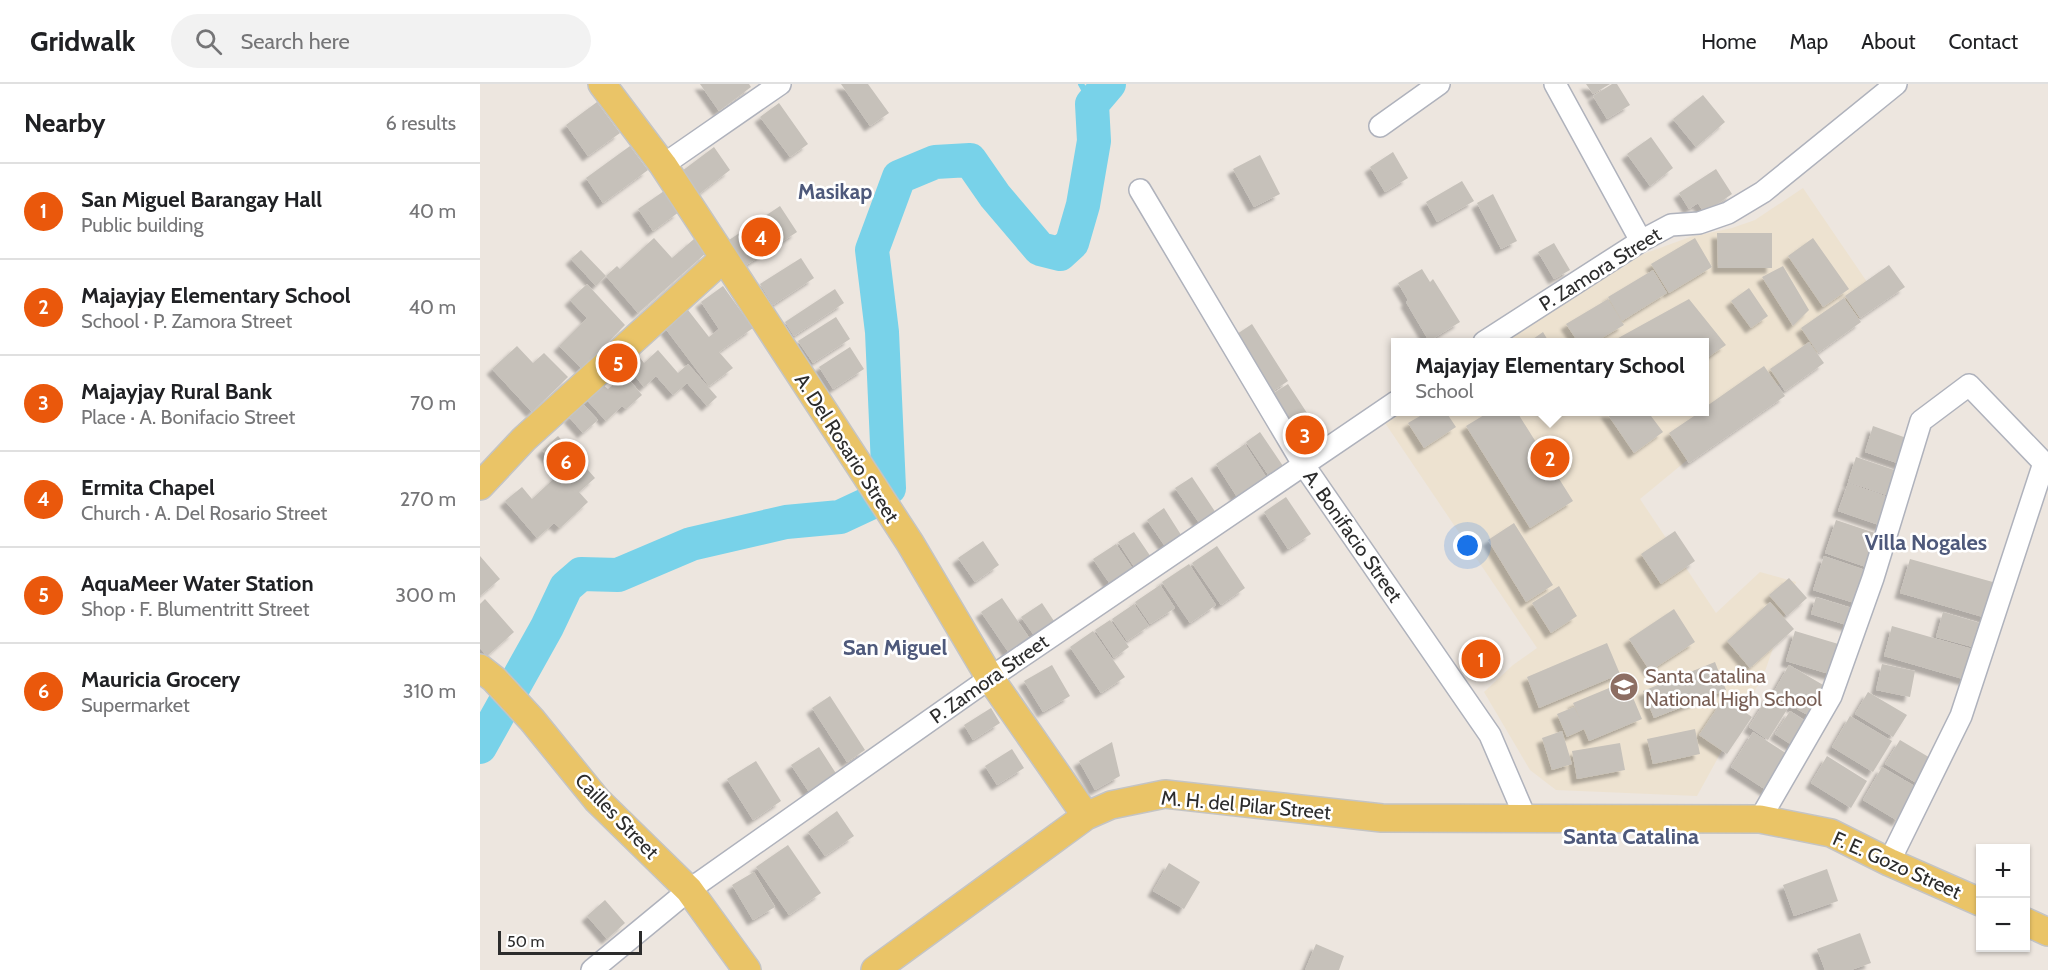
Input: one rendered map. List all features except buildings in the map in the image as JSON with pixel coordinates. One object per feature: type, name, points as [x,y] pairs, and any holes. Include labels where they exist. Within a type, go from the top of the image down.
[{"type":"main road","name":"A. Del Rosario Street","points":[[602,84],[663,165],[910,543],[990,678],[1086,816]]},
{"type":"main road","points":[[480,486],[524,439],[724,258]]},
{"type":"main road","name":"Cailles Street","points":[[487,674],[532,720],[597,800],[688,890],[747,970]]},
{"type":"main road","name":"M. H. del Pilar Street","points":[[875,970],[1086,816],[1111,805],[1165,794],[1382,818],[1526,819]]},
{"type":"main road","name":"F. E. Gozo Street","points":[[1526,819],[1760,819],[1831,833],[1889,862],[1976,900]]},
{"type":"main road","points":[[2030,924],[2048,932]]},
{"type":"street","points":[[663,165],[780,84]]},
{"type":"street","points":[[1380,126],[1439,84]]},
{"type":"street","points":[[1555,84],[1641,241]]},
{"type":"street","name":"P. Zamora Street","points":[[1490,338],[1641,241],[1671,225],[1699,223],[1728,213],[1763,192],[1896,84]]},
{"type":"street","name":"A. Bonifacio Street","points":[[1140,190],[1303,464],[1490,735],[1526,819]]},
{"type":"street","points":[[1760,819],[1831,696],[1874,578],[1921,421],[1969,385],[2044,463],[1961,716],[1889,862]]},
{"type":"street","name":"P. Zamora Street","points":[[592,970],[688,890],[990,678],[1391,405]]},
{"type":"shaded area","points":[[1803,188],[1880,301],[1640,499],[1716,613],[1760,572],[1796,582],[1764,674],[1697,796],[1556,790],[1530,770],[1484,692],[1513,665],[1537,648],[1381,417],[1391,414],[1391,416],[1709,416],[1709,338],[1506,338],[1638,256],[1690,237],[1732,228],[1755,220]]},
{"type":"waterway","points":[[1081,84],[1092,104]]},
{"type":"waterway","points":[[480,747],[547,627],[566,587],[581,574],[618,575],[691,544],[786,522],[840,517],[870,503],[889,488],[882,332],[872,250],[899,177],[935,162],[970,160],[995,196],[1040,249],[1060,254],[1072,243],[1083,205],[1094,141],[1092,104],[1109,84]]},
{"type":"place","name":"Ermita Chapel","points":[[761,237]]},
{"type":"place","name":"AquaMeer Water Station","points":[[618,363]]},
{"type":"place","name":"Majayjay Rural Bank","points":[[1305,435]]},
{"type":"place","name":"Majayjay Elementary School","points":[[1550,458]]},
{"type":"place","name":"Mauricia Grocery","points":[[566,461]]},
{"type":"place","name":"San Miguel Barangay Hall","points":[[1481,659]]},
{"type":"place","name":"Santa Catalina National High School","points":[[1624,687]]},
{"type":"district","name":"Masikap","points":[[835,192]]},
{"type":"district","name":"Villa Nogales","points":[[1926,542]]},
{"type":"district","name":"San Miguel","points":[[895,647]]},
{"type":"district","name":"Santa Catalina","points":[[1631,836]]}]
